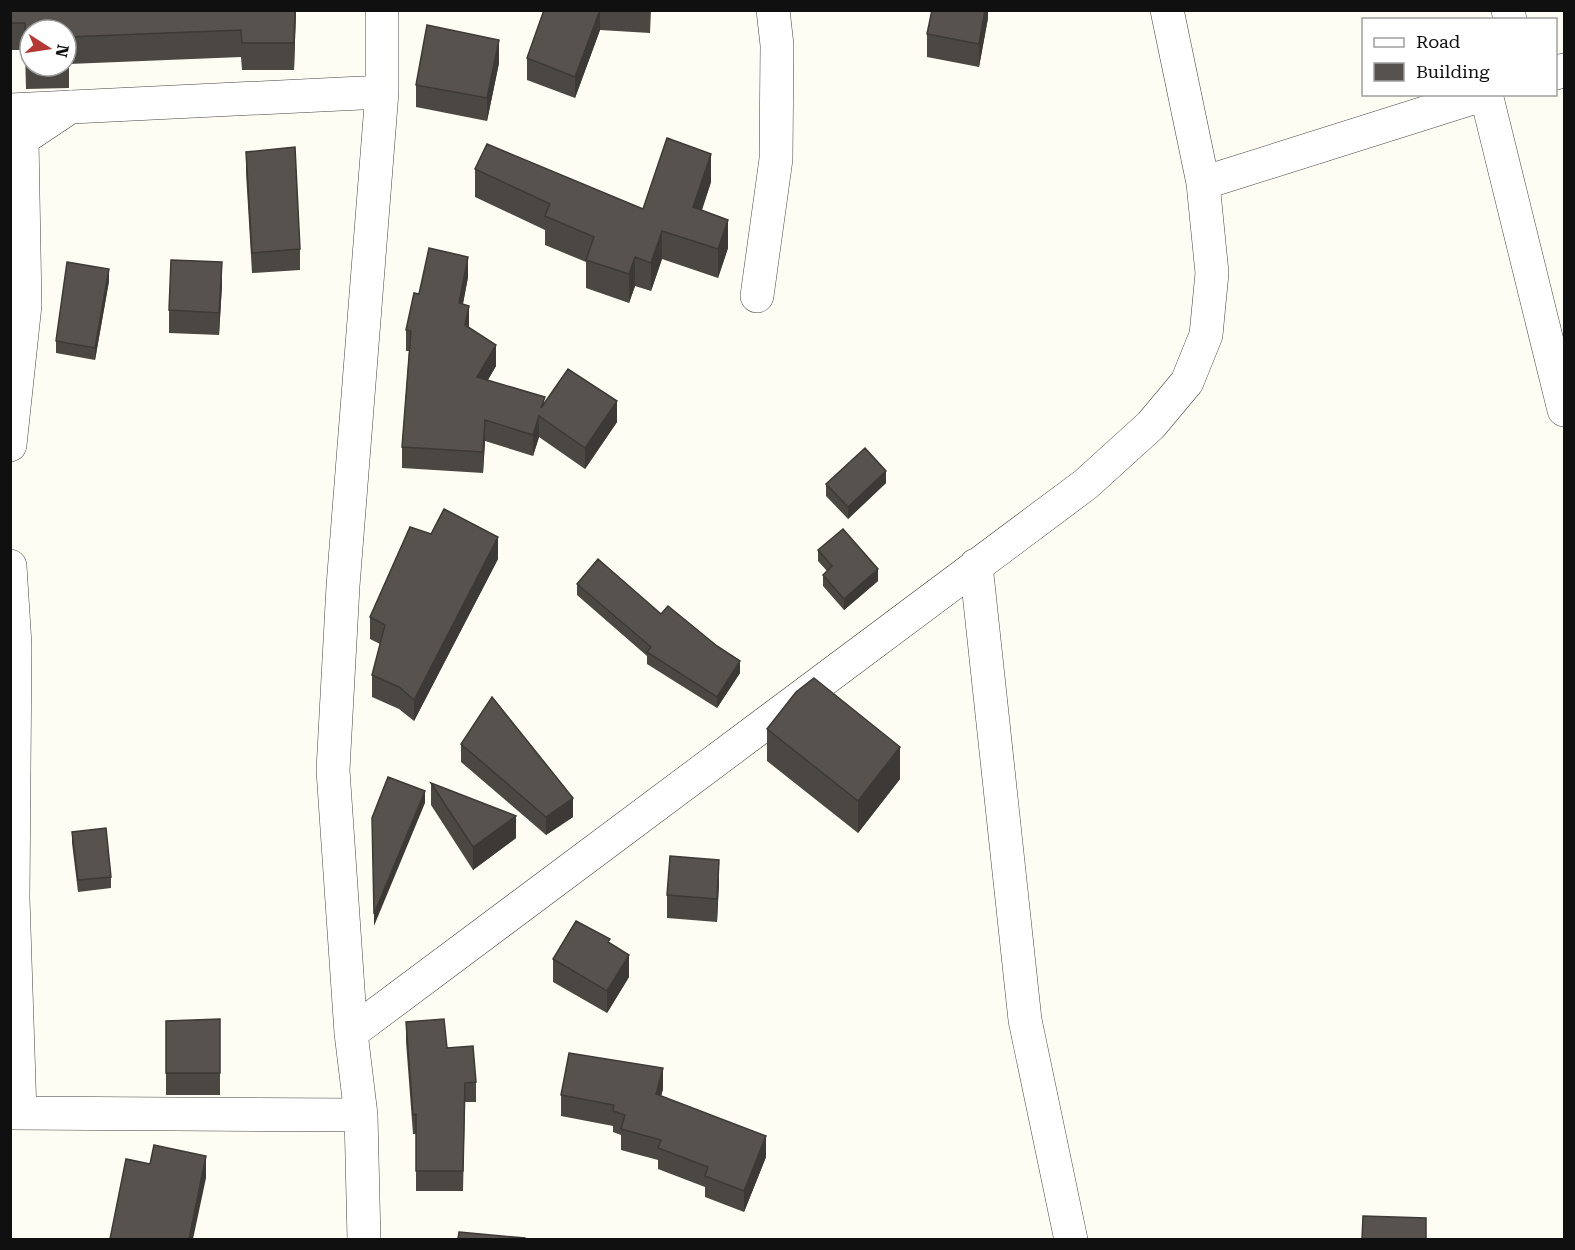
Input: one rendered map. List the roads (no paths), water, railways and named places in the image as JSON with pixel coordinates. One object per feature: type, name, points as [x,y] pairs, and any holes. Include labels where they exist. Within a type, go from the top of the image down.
[{"type":"street","points":[[364,1239],[361,1115],[351,1033],[333,770],[343,586],[382,92],[382,10]]},
{"type":"street","points":[[757,296],[776,159],[777,45],[773,10]]},
{"type":"street","points":[[351,1033],[1086,484],[1151,425],[1187,382],[1206,335],[1212,273],[1203,183],[1167,10]]},
{"type":"street","points":[[10,110],[382,92]]},
{"type":"street","points":[[1203,183],[1479,96]]},
{"type":"street","points":[[1486,96],[1564,410]]},
{"type":"street","points":[[10,445],[25,305],[22,139],[71,106]]},
{"type":"street","points":[[976,565],[1025,1020],[1071,1239]]},
{"type":"street","points":[[10,566],[15,645],[13,898],[15,1113],[361,1115]]}]
